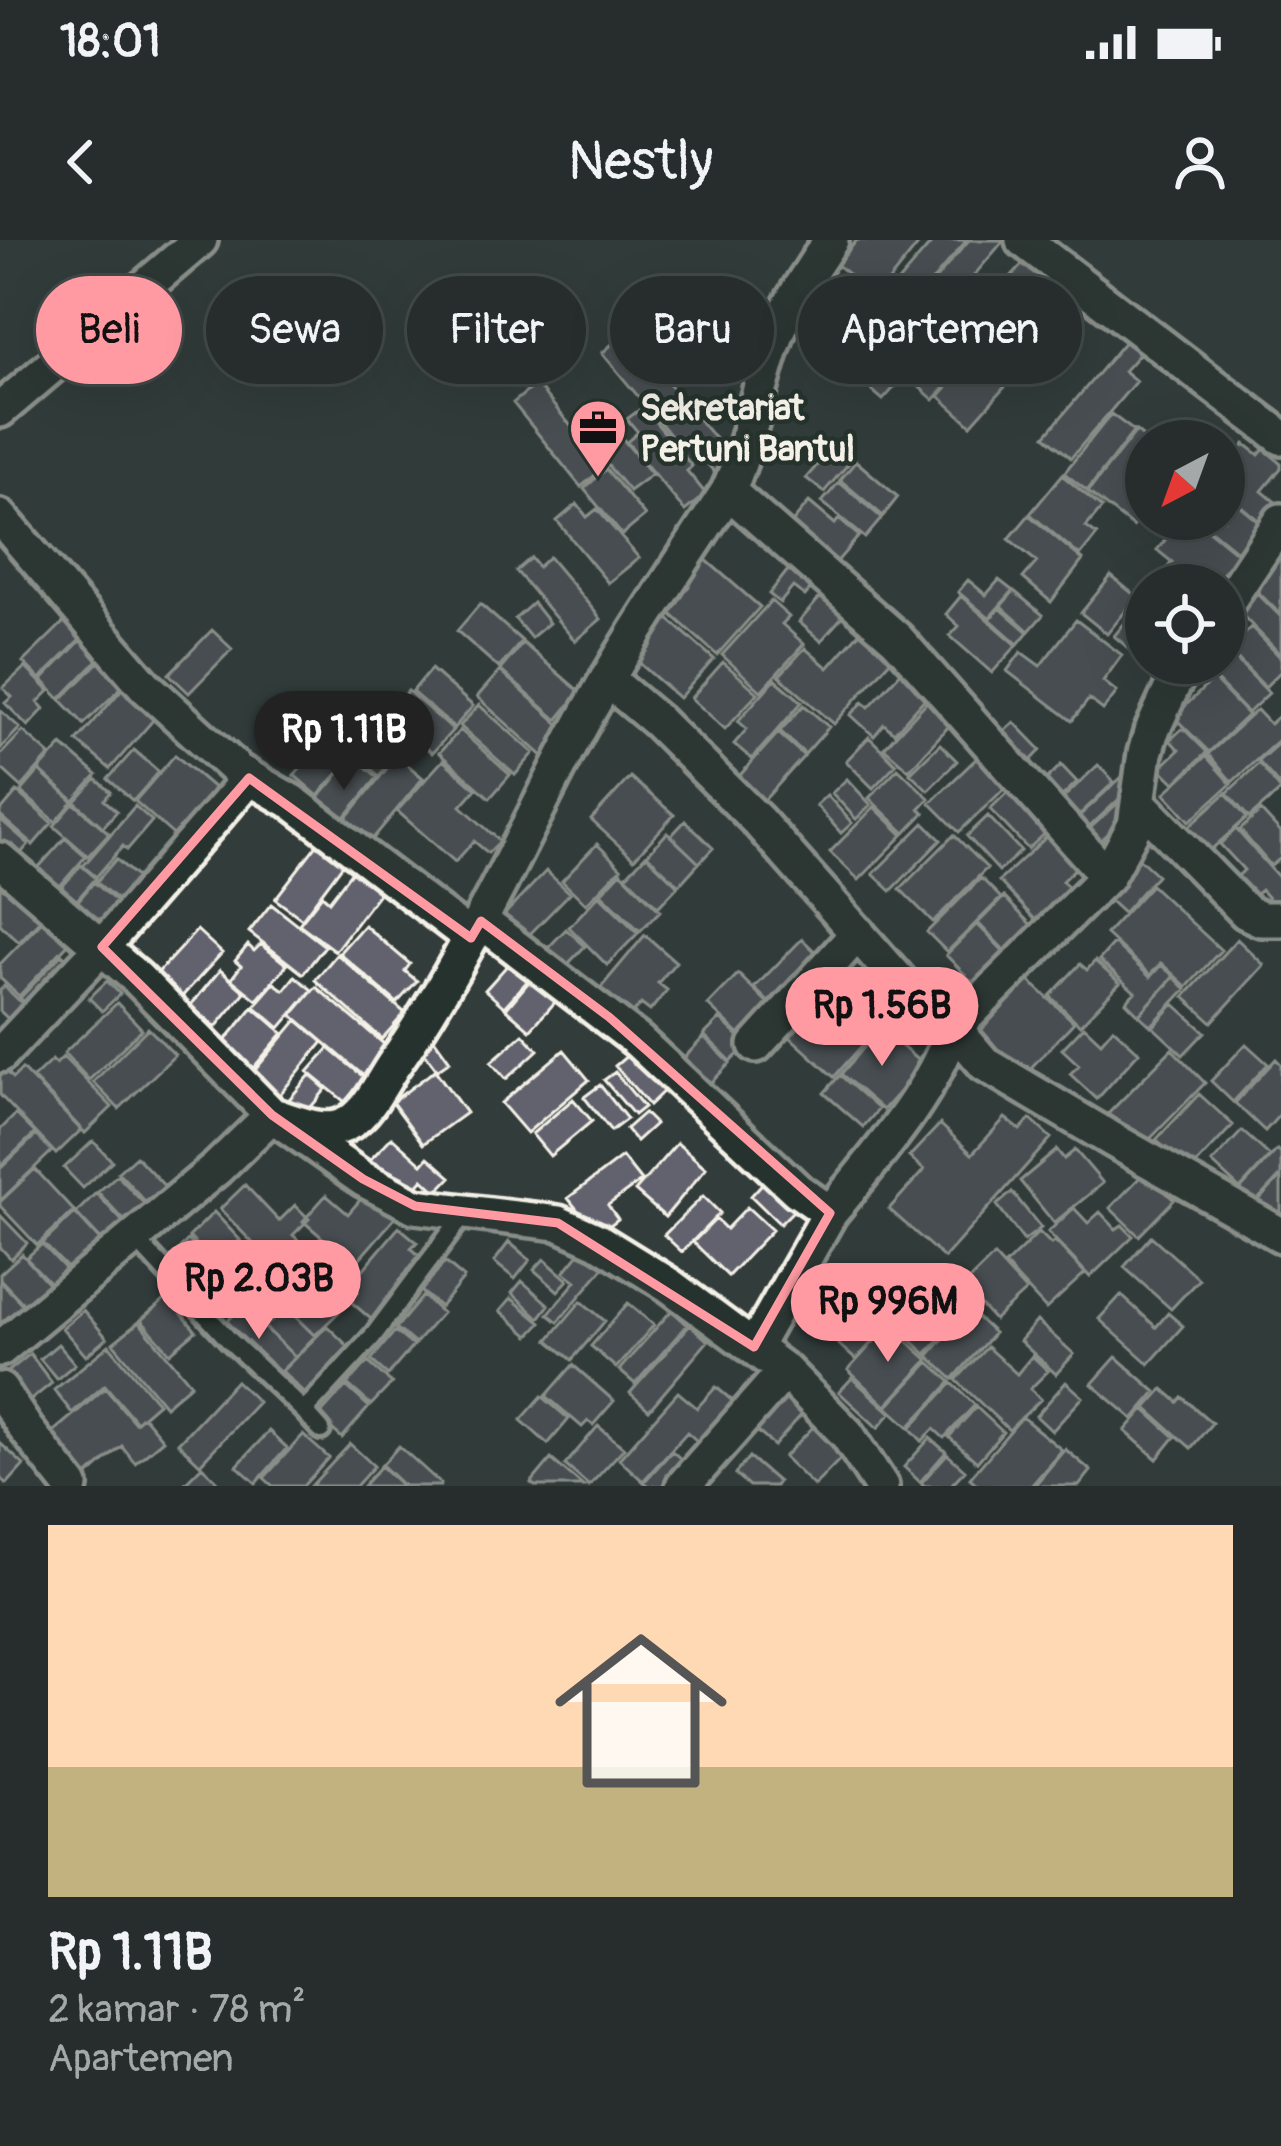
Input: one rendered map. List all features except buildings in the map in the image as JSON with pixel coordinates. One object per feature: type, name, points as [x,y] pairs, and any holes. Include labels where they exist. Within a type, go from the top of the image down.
[{"type":"street","points":[[0,410],[200,240]]},
{"type":"street","points":[[272,1115],[327,1131],[344,1127],[357,1118],[412,1038],[476,929],[607,679],[728,490],[739,468],[779,329],[831,240]]},
{"type":"street","points":[[1023,240],[1281,437]]},
{"type":"street","points":[[728,490],[897,639],[1107,876]]},
{"type":"street","points":[[0,517],[146,686],[238,771],[294,803],[638,1041],[797,1190],[830,1214]]},
{"type":"street","points":[[1245,576],[1281,521]]},
{"type":"street","points":[[607,679],[657,721],[758,821],[918,1002],[954,1028],[986,1064],[1281,1235]]},
{"type":"street","points":[[754,1347],[830,1214],[911,1111],[944,1056],[954,1028],[1107,876],[1135,825],[1145,753],[1174,684]]},
{"type":"street","points":[[0,1055],[102,947],[249,778]]},
{"type":"street","points":[[1140,804],[1246,912],[1281,920]]},
{"type":"street","points":[[0,860],[138,979],[272,1115],[363,1179],[415,1206],[558,1223],[598,1241],[669,1285],[784,1371],[847,1434],[881,1486]]},
{"type":"street","points":[[756,1046],[858,932]]},
{"type":"street","points":[[0,1349],[218,1168],[272,1115]]},
{"type":"street","points":[[683,1486],[784,1371]]},
{"type":"street","points":[[0,1390],[70,1486]]},
{"type":"lane","points":[[304,1411],[373,1336],[465,1213]]},
{"type":"lane","points":[[134,1238],[321,1430]]},
{"type":"highlighted area","points":[[249,778],[471,938],[481,921],[609,1017],[830,1213],[754,1347],[558,1223],[415,1206],[363,1179],[272,1115],[102,947]]},
{"type":"place","name":"Sekretariat Pertuni Bantul","points":[[598,479]]}]
